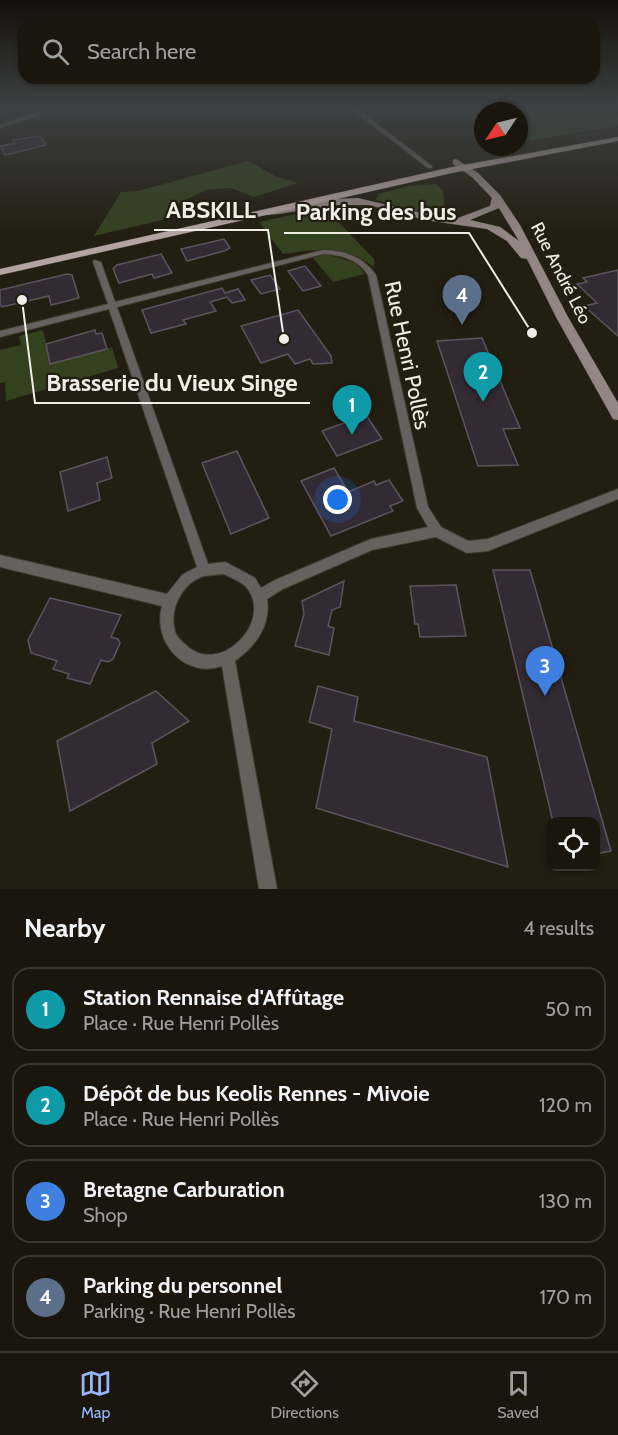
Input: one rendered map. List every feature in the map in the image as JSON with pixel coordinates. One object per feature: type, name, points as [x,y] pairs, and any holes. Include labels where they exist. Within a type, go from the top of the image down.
[{"type":"main road","points":[[0,272],[268,212],[521,149]]},
{"type":"main road","points":[[0,263],[430,167],[552,149]]},
{"type":"street","points":[[407,149],[430,167]]},
{"type":"street","name":"Rue André Léo","points":[[460,164],[496,197],[520,229],[580,351],[618,415]]},
{"type":"street","points":[[458,220],[473,217],[494,208],[496,197]]},
{"type":"street","points":[[268,212],[279,212],[328,202],[362,200],[436,219],[458,220],[490,227],[519,245],[529,261],[540,272]]},
{"type":"street","name":"Rue Henri Pollès","points":[[0,334],[323,252],[345,254],[364,263],[372,275],[423,508],[437,531]]},
{"type":"street","points":[[98,262],[204,570]]},
{"type":"street","points":[[260,596],[278,585],[371,545],[437,531],[467,547],[488,545],[618,494]]},
{"type":"street","points":[[0,561],[170,601]]},
{"type":"street","points":[[225,568],[240,573],[252,582],[260,596],[262,614],[257,632],[245,648],[228,659],[209,663],[191,660],[177,650],[168,635],[166,618],[170,601],[180,586],[193,575],[204,570],[225,568]]},
{"type":"street","points":[[228,659],[268,889]]},
{"type":"green space","points":[[248,161],[275,176],[298,183],[254,197],[231,188],[206,190],[173,206],[162,220],[94,236],[121,192],[138,191]]},
{"type":"green space","points":[[435,184],[443,190],[445,211],[429,215],[376,200],[378,194],[409,186]]},
{"type":"green space","points":[[325,208],[374,259],[374,267],[362,259],[341,251],[319,250],[283,254],[259,222]]},
{"type":"green space","points":[[326,254],[356,263],[365,274],[333,282],[313,258]]},
{"type":"green space","points":[[43,330],[51,364],[112,347],[118,368],[6,401],[5,382],[0,383],[0,350],[21,345],[19,336]]},
{"type":"building","points":[[3,149],[28,149],[5,155]]},
{"type":"building","points":[[224,239],[230,248],[187,261],[181,249]]},
{"type":"building","points":[[161,254],[172,273],[154,278],[152,274],[119,283],[113,269],[117,265]]},
{"type":"building","points":[[305,266],[321,286],[303,291],[288,271]]},
{"type":"building","points":[[618,270],[618,336],[584,306],[597,303],[577,284],[587,282],[583,278]]},
{"type":"building","points":[[67,274],[72,275],[79,298],[51,305],[49,296],[2,307],[0,304],[0,290]]},
{"type":"building","points":[[270,275],[280,289],[261,294],[251,280]]},
{"type":"building","points":[[222,288],[225,293],[238,289],[245,300],[232,303],[227,297],[210,302],[216,311],[183,320],[186,324],[151,333],[142,310]]},
{"type":"building","points":[[298,310],[331,356],[332,363],[313,364],[310,359],[295,364],[288,354],[261,363],[241,326]]},
{"type":"building","points":[[95,330],[96,334],[102,333],[107,349],[50,364],[46,344]]},
{"type":"building","points":[[482,338],[520,428],[503,429],[518,465],[478,466],[437,341]]},
{"type":"building","points":[[366,415],[382,439],[337,456],[322,431]]},
{"type":"building","points":[[237,451],[269,518],[231,534],[202,463]]},
{"type":"building","points":[[107,457],[112,478],[97,483],[100,500],[68,511],[60,472]]},
{"type":"building","points":[[334,468],[348,492],[374,481],[376,485],[389,480],[403,501],[390,506],[393,511],[331,536],[301,481]]},
{"type":"building","points":[[493,570],[530,570],[611,851],[600,853],[600,817],[552,817]]},
{"type":"building","points":[[344,581],[340,607],[332,610],[328,626],[334,628],[329,655],[295,646],[304,614],[302,601]]},
{"type":"building","points":[[456,585],[466,636],[420,637],[418,624],[415,624],[410,586]]},
{"type":"building","points":[[50,598],[121,615],[111,637],[118,639],[120,643],[113,659],[108,662],[101,660],[90,684],[67,678],[69,674],[53,669],[57,661],[31,653],[28,640]]},
{"type":"building","points":[[318,686],[358,697],[354,721],[487,757],[508,867],[316,808],[332,729],[309,722]]},
{"type":"building","points":[[156,691],[189,721],[152,743],[157,764],[70,811],[57,741]]},
{"type":"place","name":"Brasserie du Vieux Singe","points":[[22,300]]},
{"type":"place","name":"Parking du personnel","points":[[462,325]]},
{"type":"place","name":"Parking des bus","points":[[532,333]]},
{"type":"place","name":"ABSKILL","points":[[284,339]]},
{"type":"place","name":"Dépôt de bus Keolis Rennes - Mivoie","points":[[483,402]]},
{"type":"place","name":"Station Rennaise d'Affûtage","points":[[352,435]]},
{"type":"place","name":"Bretagne Carburation","points":[[545,696]]}]
